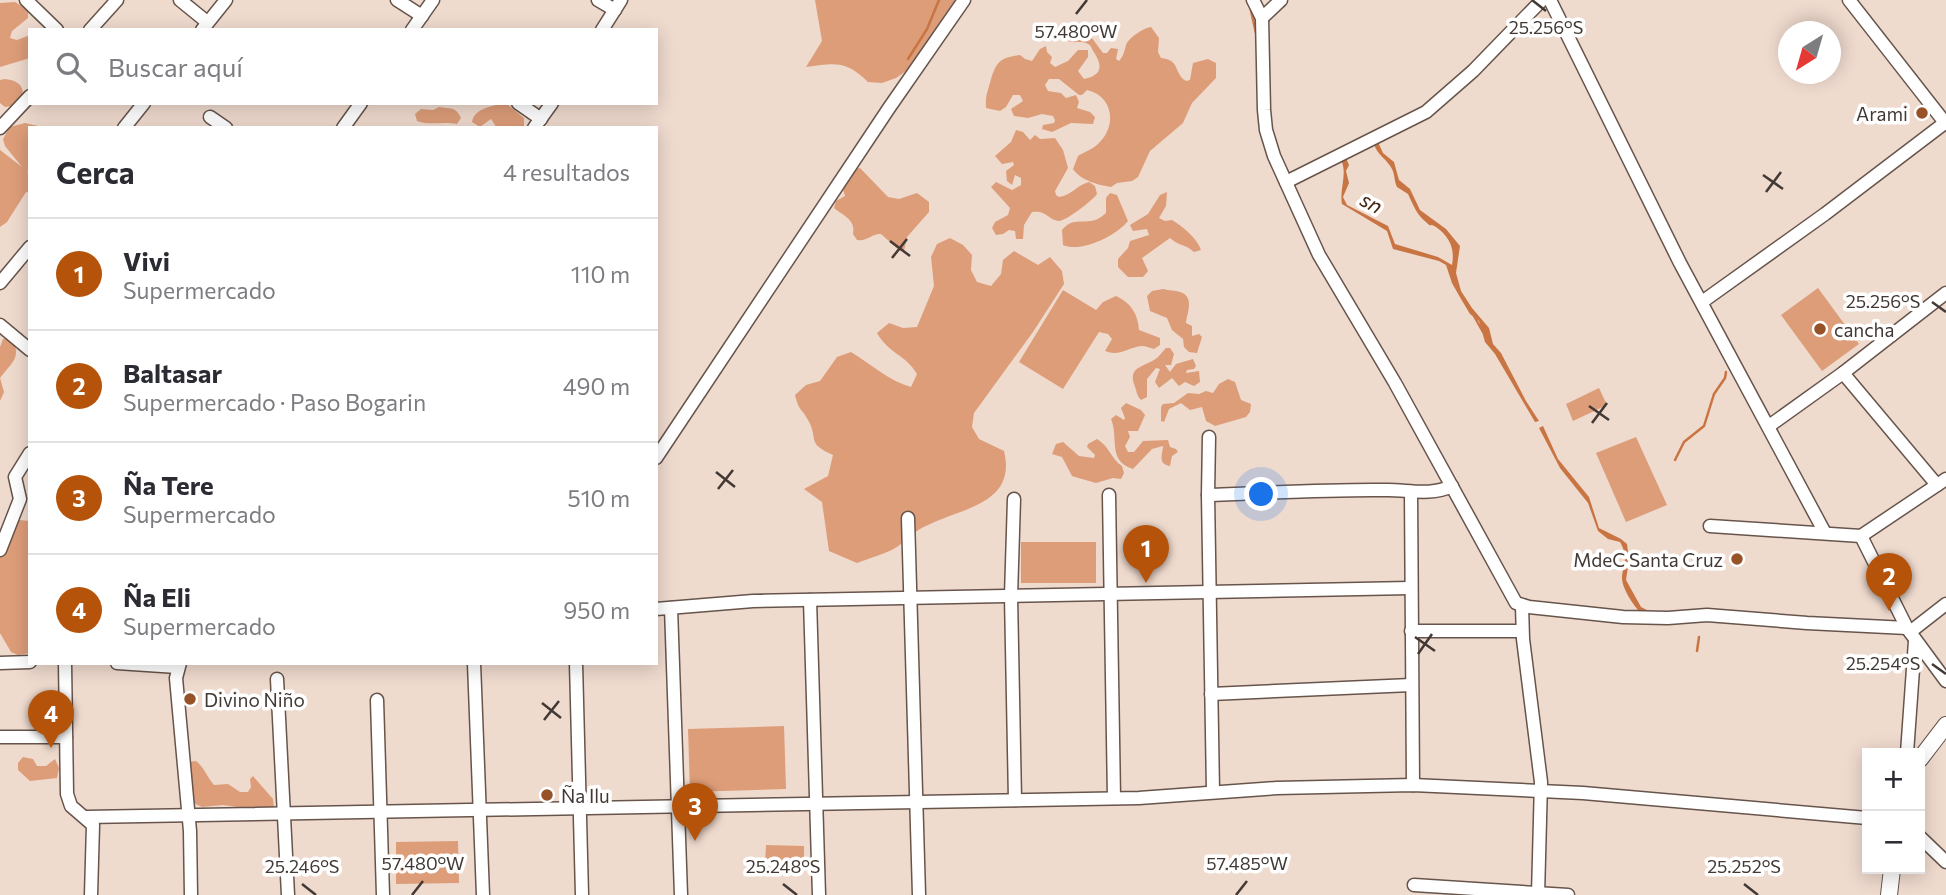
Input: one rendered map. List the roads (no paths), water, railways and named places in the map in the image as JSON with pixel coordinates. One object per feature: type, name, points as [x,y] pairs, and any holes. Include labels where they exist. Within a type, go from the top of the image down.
[{"type":"main road","points":[[1925,753],[1946,725]]},
{"type":"main road","points":[[1889,895],[1891,874]]},
{"type":"street","points":[[26,0],[55,28]]},
{"type":"street","points":[[92,28],[117,0]]},
{"type":"street","points":[[180,0],[204,26],[226,0]]},
{"type":"street","points":[[397,0],[422,16]]},
{"type":"street","points":[[413,28],[433,0]]},
{"type":"street","points":[[598,0],[618,5],[602,28]]},
{"type":"street","points":[[658,455],[964,0]]},
{"type":"street","points":[[1253,0],[1262,18],[1266,130],[1273,156],[1319,255],[1395,383],[1513,598],[1522,606],[1623,617],[1707,615],[1910,634],[1946,604]]},
{"type":"street","points":[[1262,18],[1281,0]]},
{"type":"street","points":[[1286,182],[1426,112],[1473,71],[1542,0]]},
{"type":"street","points":[[1550,0],[1702,302],[1825,533]]},
{"type":"street","points":[[1702,302],[1946,123],[1849,0]]},
{"type":"street","points":[[3,120],[28,98]]},
{"type":"street","points":[[126,126],[142,105]]},
{"type":"street","points":[[344,126],[359,105]]},
{"type":"street","points":[[519,105],[538,123],[551,105]]},
{"type":"street","points":[[210,117],[223,126]]},
{"type":"street","points":[[0,283],[28,249]]},
{"type":"street","points":[[1769,426],[1946,293]]},
{"type":"street","points":[[0,325],[28,348]]},
{"type":"street","points":[[1710,526],[1861,537],[1941,482],[1843,373]]},
{"type":"street","points":[[1209,438],[1213,792]]},
{"type":"street","points":[[0,550],[20,499],[15,477],[28,456]]},
{"type":"street","points":[[1208,495],[1438,491],[1452,486]]},
{"type":"street","points":[[1410,492],[1413,785]]},
{"type":"street","points":[[1109,495],[1114,798]]},
{"type":"street","points":[[1014,499],[1011,596],[1015,800]]},
{"type":"street","points":[[908,519],[919,895]]},
{"type":"street","points":[[1861,537],[1910,634],[1946,681]]},
{"type":"street","points":[[658,609],[753,601],[1410,588]]},
{"type":"street","points":[[810,600],[819,895]]},
{"type":"street","points":[[1522,606],[1522,631],[1541,791],[1539,894]]},
{"type":"street","points":[[671,608],[681,895]]},
{"type":"street","points":[[1411,631],[1522,631]]},
{"type":"street","points":[[1907,748],[1910,634]]},
{"type":"street","points":[[0,663],[28,662]]},
{"type":"street","points":[[65,665],[67,794],[71,806],[91,821],[93,829],[92,895]]},
{"type":"street","points":[[178,665],[191,850],[191,895]]},
{"type":"street","points":[[474,665],[483,895]]},
{"type":"street","points":[[576,665],[582,895]]},
{"type":"street","points":[[277,679],[288,895]]},
{"type":"street","points":[[1211,694],[1411,685]]},
{"type":"street","points":[[377,701],[383,895]]},
{"type":"street","points":[[0,737],[66,737]]},
{"type":"street","points":[[86,817],[1114,798],[1413,785],[1541,791],[1862,818]]},
{"type":"street","points":[[1925,842],[1946,862]]},
{"type":"street","points":[[1415,885],[1568,895]]},
{"type":"waterway","points":[[908,59],[927,29],[939,0]]},
{"type":"waterway","points":[[1250,6],[1256,33]]},
{"type":"waterway","points":[[1474,316],[1483,332]]},
{"type":"waterway","points":[[1675,460],[1684,442],[1704,426],[1714,394],[1726,372]]},
{"type":"waterway","points":[[1697,651],[1699,637]]},
{"type":"place","name":"Arami","points":[[1922,113]]},
{"type":"place","name":"cancha","points":[[1820,329]]},
{"type":"place","name":"MdeC Santa Cruz","points":[[1737,559]]},
{"type":"place","name":"Vivi","points":[[1146,583]]},
{"type":"place","name":"Baltasar","points":[[1889,611]]},
{"type":"place","name":"Divino Niño","points":[[190,699]]},
{"type":"place","name":"Ña Eli","points":[[51,748]]},
{"type":"place","name":"Ña Ilu","points":[[547,795]]},
{"type":"place","name":"Ña Tere","points":[[695,841]]},
{"type":"water label","name":"sn","points":[[1372,202]]}]
